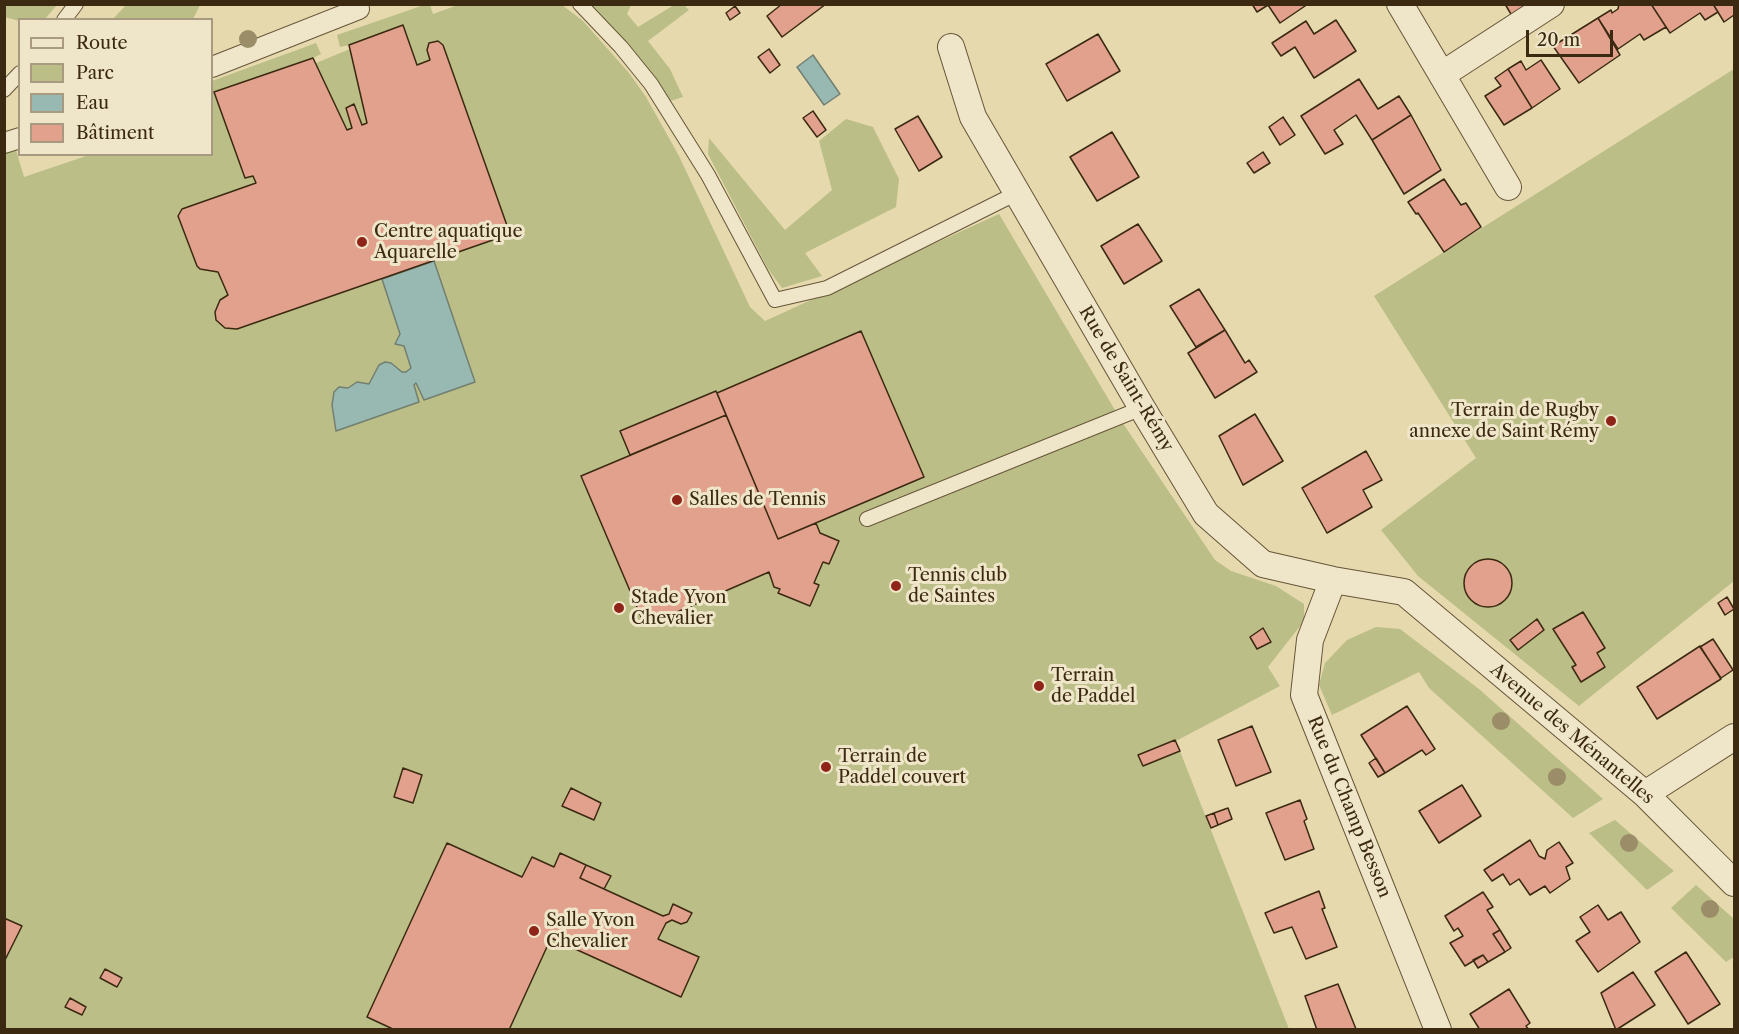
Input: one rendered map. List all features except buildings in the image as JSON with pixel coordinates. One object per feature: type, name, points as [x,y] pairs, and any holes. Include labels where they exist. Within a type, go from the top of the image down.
[{"type":"street","points":[[1400,4],[1508,187]]},
{"type":"street","points":[[1443,74],[1551,4]]},
{"type":"street","points":[[213,67],[358,9]]},
{"type":"street","name":"Rue de Saint-Rémy","points":[[951,47],[973,117],[1206,514],[1263,564],[1333,580],[1404,592]]},
{"type":"street","name":"Rue du Champ Besson","points":[[1333,580],[1310,640],[1304,695],[1438,1029]]},
{"type":"street","name":"Avenue des Ménantelles","points":[[1404,592],[1645,794],[1734,883]]},
{"type":"street","points":[[1645,794],[1734,736]]},
{"type":"lane","points":[[66,18],[76,4]]},
{"type":"lane","points":[[580,4],[621,46],[656,93],[708,174],[775,300],[827,288],[1017,193]]},
{"type":"lane","points":[[4,90],[18,75]]},
{"type":"lane","points":[[867,519],[1142,408]]},
{"type":"green space","points":[[5,4],[57,5],[46,18],[18,18],[18,21],[5,17]]},
{"type":"green space","points":[[126,4],[200,5],[194,18],[114,18]]},
{"type":"green space","name":"Stade Yvon Chevalier","points":[[424,5],[430,5],[433,14],[458,5],[562,5],[583,21],[629,73],[646,97],[679,156],[750,307],[765,321],[999,214],[1122,422],[1215,560],[1231,571],[1276,586],[1304,604],[1304,621],[1268,667],[1280,686],[1176,741],[1289,1029],[5,1030],[5,154],[16,150],[24,177],[86,156],[213,156],[213,81],[316,43],[321,54],[313,58],[316,63],[350,49],[349,45],[340,47],[337,35]]},
{"type":"green space","points":[[591,5],[631,5],[627,14],[638,27],[674,5],[684,5],[689,10],[648,41],[670,69],[683,97],[670,101]]},
{"type":"green space","points":[[1734,69],[1734,581],[1579,706],[1418,576],[1381,530],[1476,458],[1374,296]]},
{"type":"green space","points":[[846,119],[873,127],[899,179],[896,207],[805,253],[822,276],[782,288],[768,269],[708,154],[709,138],[785,230],[832,190],[819,141]]},
{"type":"green space","points":[[1376,627],[1400,629],[1479,689],[1603,799],[1573,818],[1429,688],[1419,672],[1332,715],[1319,685],[1325,663],[1347,640]]},
{"type":"green space","points":[[1615,820],[1674,871],[1647,890],[1589,833]]},
{"type":"green space","points":[[1696,885],[1734,919],[1734,957],[1726,962],[1671,908]]},
{"type":"water","points":[[813,55],[840,94],[824,105],[797,67]]},
{"type":"water","points":[[434,261],[475,382],[424,400],[416,383],[414,385],[419,402],[336,431],[332,405],[334,392],[339,387],[348,388],[357,382],[369,384],[379,365],[385,362],[391,363],[402,372],[411,368],[404,346],[395,344],[400,334],[382,279]]},
{"type":"place","name":"Centre aquatique Aquarelle","points":[[362,242]]},
{"type":"place","name":"Terrain de Rugby annexe de Saint Rémy","points":[[1611,421]]},
{"type":"place","name":"Salles de Tennis","points":[[677,500]]},
{"type":"place","name":"Tennis club de Saintes","points":[[896,586]]},
{"type":"place","name":"Stade Yvon Chevalier","points":[[619,608]]},
{"type":"place","name":"Terrain de Paddel","points":[[1039,686]]},
{"type":"place","name":"Terrain de Paddel couvert","points":[[826,767]]},
{"type":"place","name":"Salle Yvon Chevalier","points":[[534,931]]}]
